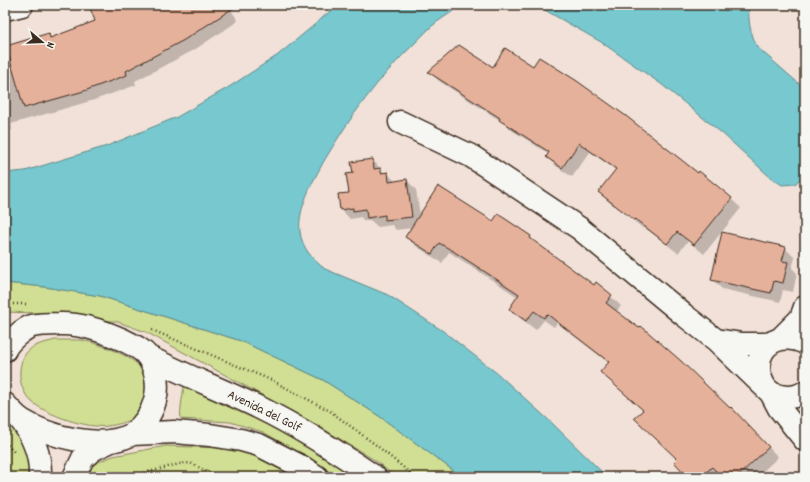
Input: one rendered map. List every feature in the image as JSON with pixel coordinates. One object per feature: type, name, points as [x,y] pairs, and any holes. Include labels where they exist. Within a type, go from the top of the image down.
[{"type":"street","points":[[5,10],[22,5]]},
{"type":"street","points":[[400,122],[471,156],[579,228],[716,340],[768,390],[780,397],[788,398],[805,392]]},
{"type":"street","points":[[805,307],[801,318],[763,351],[759,360],[758,369],[760,378],[779,408],[805,440]]},
{"type":"street","name":"Avenida del Golf","points":[[31,326],[61,324],[86,327],[109,334],[132,344],[147,356],[182,374],[273,415],[334,450],[375,477]]},
{"type":"street","points":[[5,325],[31,326]]},
{"type":"street","points":[[5,350],[6,346],[14,338],[31,326]]},
{"type":"street","points":[[716,340],[742,344],[793,338],[805,343]]},
{"type":"street","points":[[132,434],[145,421],[153,406],[158,387],[155,371],[147,356]]},
{"type":"street","points":[[12,411],[46,431],[68,438],[90,442],[111,441]]},
{"type":"street","points":[[12,411],[30,432],[40,460],[40,477]]},
{"type":"street","points":[[74,477],[83,458],[94,449],[111,441],[132,434],[174,432],[210,435],[241,440],[259,445],[302,467],[317,477]]},
{"type":"path","points":[[129,477],[179,464],[190,464],[219,477]]},
{"type":"green space","points":[[5,283],[45,287],[100,296],[241,341],[323,380],[379,416],[462,477],[395,477],[376,461],[317,425],[146,332],[118,322],[69,314],[5,312]]},
{"type":"green space","points":[[55,340],[87,341],[114,350],[137,364],[142,369],[147,381],[146,401],[139,413],[135,417],[116,425],[90,425],[57,416],[31,401],[22,388],[20,380],[21,364],[28,351],[35,346]]},
{"type":"green space","points":[[185,380],[304,443],[358,477],[337,477],[300,453],[263,432],[230,422],[181,419],[181,406]]},
{"type":"green space","points":[[5,416],[23,438],[32,468],[31,477],[5,477]]},
{"type":"green space","points":[[166,446],[222,448],[256,455],[300,477],[85,477],[91,465],[113,456]]},
{"type":"water","points":[[337,5],[462,5],[434,24],[402,56],[377,84],[354,114],[320,169],[303,205],[300,232],[303,243],[312,258],[325,269],[388,295],[443,331],[498,374],[553,424],[607,477],[462,477],[379,416],[323,380],[241,341],[100,296],[45,287],[5,283],[5,173],[25,171],[107,146],[177,117],[229,87],[278,55]]},
{"type":"water","points":[[536,5],[749,5],[750,26],[757,47],[805,89],[805,174],[795,184],[782,185],[770,177],[723,134],[661,84],[601,42]]},
{"type":"building","points":[[89,5],[238,5],[184,40],[126,71],[127,75],[84,91],[24,108],[6,46],[49,33],[50,38],[95,21]]},
{"type":"building","points":[[459,45],[493,67],[505,48],[533,66],[539,57],[577,81],[626,116],[732,198],[694,245],[677,232],[667,244],[598,192],[616,169],[579,143],[562,168],[546,157],[549,152],[499,120],[500,118],[428,72]]},
{"type":"building","points":[[373,159],[374,169],[381,168],[381,173],[388,172],[389,182],[407,179],[412,217],[385,220],[385,215],[367,218],[366,209],[353,211],[353,208],[340,210],[338,194],[349,193],[346,174],[353,173],[351,162]]},
{"type":"building","points":[[438,186],[493,221],[498,214],[531,236],[530,238],[594,285],[596,282],[612,295],[606,303],[639,328],[641,326],[681,361],[730,408],[731,407],[769,447],[737,477],[722,477],[712,467],[701,477],[688,477],[674,462],[677,459],[634,418],[643,410],[600,372],[609,362],[547,314],[544,318],[534,311],[526,321],[509,309],[519,294],[453,251],[439,243],[432,254],[405,237]]},
{"type":"building","points":[[722,232],[786,247],[782,261],[788,262],[783,283],[774,281],[771,293],[711,280]]}]
